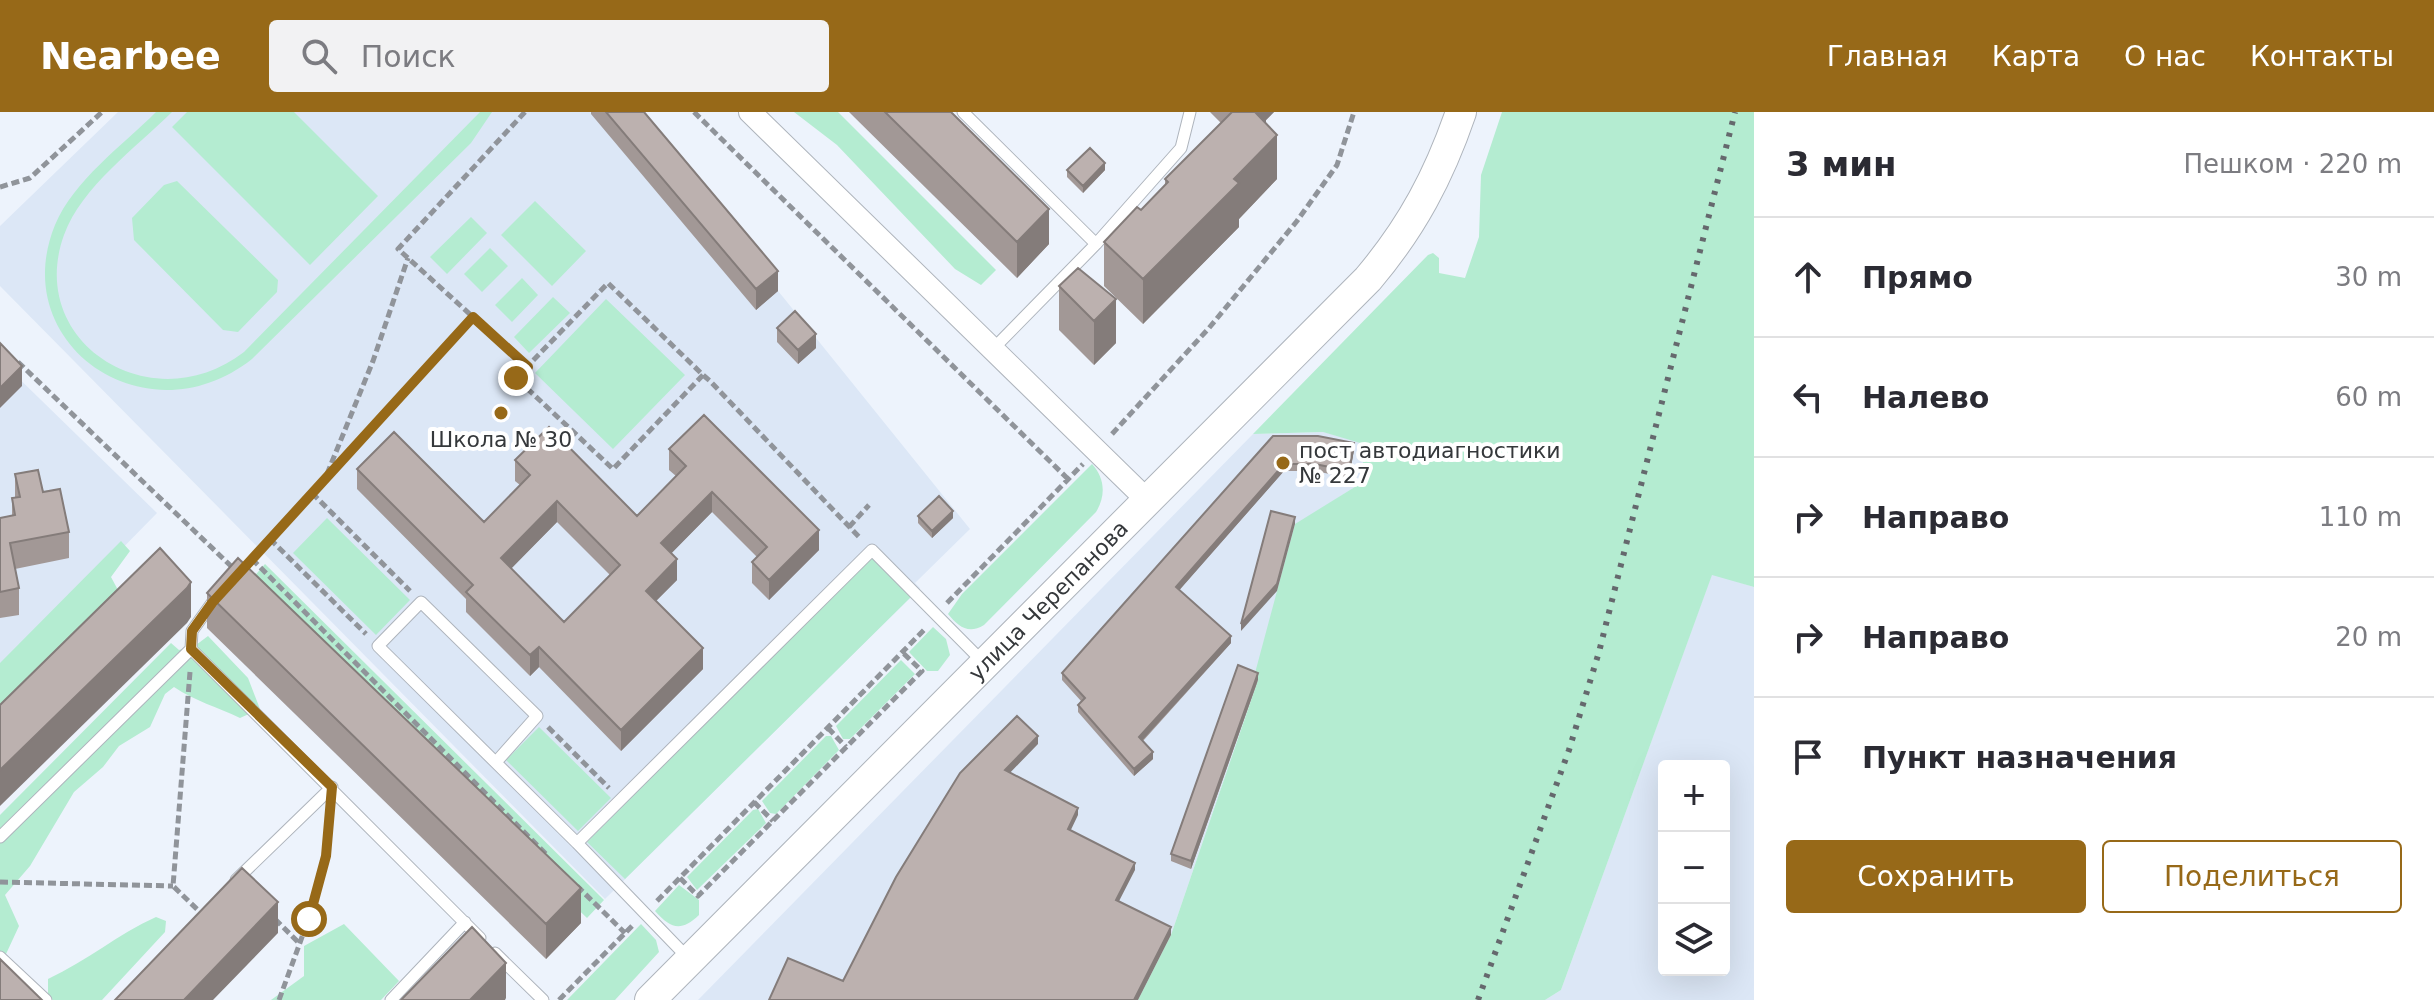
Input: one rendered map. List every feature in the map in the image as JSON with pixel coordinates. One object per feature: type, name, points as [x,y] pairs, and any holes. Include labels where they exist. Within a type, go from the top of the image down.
[{"type":"main road","name":"улица Черепанова","points":[[650,1000],[1368,279],[1402,238],[1431,190],[1461,112]]},
{"type":"street","points":[[750,112],[1146,499]]},
{"type":"lane","points":[[963,112],[1096,244]]},
{"type":"lane","points":[[994,348],[1096,244],[1181,148],[1190,112]]},
{"type":"lane","points":[[577,843],[872,550],[985,663]]},
{"type":"lane","points":[[497,761],[537,716],[421,602],[378,646],[497,761],[689,959]]},
{"type":"lane","points":[[0,837],[191,649],[192,631],[212,603]]},
{"type":"lane","points":[[191,649],[543,1000]]},
{"type":"lane","points":[[202,914],[332,787]]},
{"type":"lane","points":[[391,1000],[465,922]]},
{"type":"lane","points":[[0,957],[46,1000]]},
{"type":"path","points":[[0,187],[30,178],[102,112]]},
{"type":"path","points":[[525,112],[398,249],[528,367]]},
{"type":"path","points":[[694,112],[1068,479]]},
{"type":"path","points":[[559,1000],[937,617],[1209,328],[1297,221],[1337,165],[1354,112]]},
{"type":"path","points":[[325,479],[373,361],[408,258]]},
{"type":"path","points":[[703,375],[613,469],[516,378],[608,283],[703,375],[872,550]]},
{"type":"path","points":[[11,356],[239,573],[473,317]]},
{"type":"path","points":[[312,493],[421,602]]},
{"type":"path","points":[[849,527],[869,505]]},
{"type":"path","points":[[270,539],[378,646]]},
{"type":"path","points":[[252,559],[559,867]]},
{"type":"path","points":[[173,886],[190,709],[191,649]]},
{"type":"path","points":[[680,878],[698,896],[922,671],[902,652]]},
{"type":"path","points":[[537,716],[621,800]]},
{"type":"path","points":[[828,728],[846,747]]},
{"type":"path","points":[[279,1000],[300,944],[326,856],[332,787]]},
{"type":"path","points":[[754,802],[773,821]]},
{"type":"path","points":[[570,878],[625,933]]},
{"type":"path","points":[[0,882],[173,886],[202,914]]},
{"type":"path","points":[[268,912],[300,944]]},
{"type":"shaded area","name":"Школа № 30","points":[[118,112],[626,112],[783,297],[970,529],[915,583],[920,588],[605,899],[0,286],[0,226]]},
{"type":"shaded area","points":[[0,360],[157,513],[0,673]]},
{"type":"shaded area","points":[[1324,432],[1367,444],[1358,485],[1295,525],[1258,680],[1171,935],[1138,1000],[698,1000],[1253,434]]},
{"type":"shaded area","points":[[1712,574],[1754,587],[1754,1000],[1545,1000],[1561,990]]},
{"type":"green space","points":[[156,112],[172,112],[111,169],[72,217],[64,235],[57,274],[63,309],[80,338],[105,361],[136,375],[172,379],[208,372],[244,352],[480,112],[492,112],[471,143],[252,359],[211,382],[170,390],[131,385],[96,368],[68,342],[50,308],[45,269],[55,225],[74,193]]},
{"type":"green space","points":[[187,112],[294,112],[378,196],[310,265],[172,127]]},
{"type":"green space","points":[[794,112],[838,112],[996,270],[981,285],[955,269],[837,145]]},
{"type":"green space","points":[[1502,112],[1754,112],[1754,587],[1712,575],[1561,990],[1545,1000],[1138,1000],[1171,935],[1258,680],[1255,673],[1295,524],[1358,485],[1367,445],[1323,432],[1253,434],[1428,255],[1433,253],[1439,258],[1439,273],[1465,278],[1479,237],[1481,175]]},
{"type":"green space","points":[[177,181],[278,280],[277,292],[238,332],[223,330],[134,240],[132,218],[164,185]]},
{"type":"green space","points":[[535,201],[586,251],[552,286],[501,235]]},
{"type":"green space","points":[[471,217],[487,233],[447,274],[430,257]]},
{"type":"green space","points":[[490,248],[508,266],[482,292],[464,274]]},
{"type":"green space","points":[[522,278],[538,295],[512,322],[495,305]]},
{"type":"green space","points":[[553,297],[570,313],[529,353],[514,337]]},
{"type":"green space","points":[[606,299],[685,375],[613,449],[535,373]]},
{"type":"green space","points":[[1092,464],[1100,475],[1103,487],[1096,512],[984,625],[968,629],[956,622],[948,614],[962,594]]},
{"type":"green space","points":[[327,518],[410,600],[376,635],[293,553]]},
{"type":"green space","points":[[121,541],[130,551],[111,577],[126,605],[0,730],[0,663]]},
{"type":"green space","points":[[871,557],[911,597],[625,879],[587,842]]},
{"type":"green space","points":[[265,564],[604,900],[587,918],[244,588]]},
{"type":"green space","points":[[933,627],[946,639],[950,655],[938,671],[927,671],[909,652]]},
{"type":"green space","points":[[208,636],[248,678],[260,709],[240,718],[174,687],[165,694],[150,727],[119,746],[103,767],[74,792],[30,866],[5,895],[19,926],[0,967],[0,815],[171,643],[179,650],[196,645]]},
{"type":"green space","points":[[901,660],[915,674],[850,739],[843,739],[836,726]]},
{"type":"green space","points":[[539,727],[611,798],[578,831],[506,760]]},
{"type":"green space","points":[[826,736],[831,736],[839,750],[776,814],[770,813],[762,801]]},
{"type":"green space","points":[[758,809],[766,823],[697,890],[687,877],[753,810]]},
{"type":"green space","points":[[679,885],[699,900],[699,915],[687,924],[676,926],[666,922],[655,911]]},
{"type":"green space","points":[[156,917],[166,921],[165,932],[102,1000],[53,1000],[48,995],[48,979]]},
{"type":"green space","points":[[344,924],[399,981],[381,1000],[271,1000],[304,976],[304,946]]},
{"type":"green space","points":[[641,924],[656,940],[659,952],[615,1000],[567,1000]]},
{"type":"building","points":[[606,112],[644,112],[778,271],[756,289]]},
{"type":"building","points":[[885,112],[951,112],[1049,209],[1017,242]]},
{"type":"building","points":[[1232,112],[1255,112],[1277,135],[1234,179],[1239,183],[1143,279],[1104,242],[1137,207],[1141,210],[1168,182],[1165,179]]},
{"type":"building","points":[[1090,148],[1105,163],[1083,186],[1067,170]]},
{"type":"building","points":[[1078,268],[1116,299],[1094,321],[1059,286]]},
{"type":"building","points":[[795,311],[816,334],[798,350],[777,328]]},
{"type":"building","points":[[0,343],[22,366],[0,388]]},
{"type":"building","points":[[704,415],[819,530],[769,580],[752,562],[767,547],[712,492],[661,543],[677,559],[646,591],[703,648],[621,730],[539,647],[530,655],[466,592],[473,585],[357,469],[394,432],[484,522],[530,475],[515,460],[549,427],[637,516],[686,466],[669,449]],"holes":[[[557,501],[620,565],[564,622],[501,558]]]},
{"type":"building","points":[[1273,436],[1318,436],[1354,443],[1349,471],[1315,464],[1284,464],[1176,587],[1231,636],[1139,737],[1153,752],[1134,769],[1078,705],[1085,698],[1062,673]]},
{"type":"building","points":[[38,470],[43,492],[60,489],[69,532],[10,543],[19,588],[0,592],[0,518],[15,515],[12,498],[20,497],[15,474]]},
{"type":"building","points":[[939,496],[953,511],[932,531],[918,516]]},
{"type":"building","points":[[1271,511],[1295,517],[1277,584],[1241,624]]},
{"type":"building","points":[[160,548],[191,582],[187,588],[0,770],[0,705]]},
{"type":"building","points":[[238,558],[581,888],[546,924],[207,593]]},
{"type":"building","points":[[1238,665],[1258,673],[1191,861],[1171,854]]},
{"type":"building","points":[[1017,716],[1038,736],[1005,770],[1078,808],[1068,829],[1135,863],[1116,900],[1171,927],[1134,1000],[769,1000],[788,958],[843,981],[896,877],[960,773]]},
{"type":"building","points":[[242,868],[278,902],[184,1000],[115,1000]]},
{"type":"building","points":[[472,927],[506,963],[470,1000],[401,1000]]},
{"type":"building","points":[[0,959],[42,1000],[0,1000]]},
{"type":"railway","points":[[1478,1000],[1569,750],[1599,652],[1735,112]]},
{"type":"place","name":"Школа № 30","points":[[501,413]]},
{"type":"place","name":"пост автодиагностики № 227","points":[[1283,463]]},
{"type":"route","points":[[309,919],[326,856],[332,787],[191,649],[192,631],[212,603],[473,317],[528,367],[516,378]]}]
